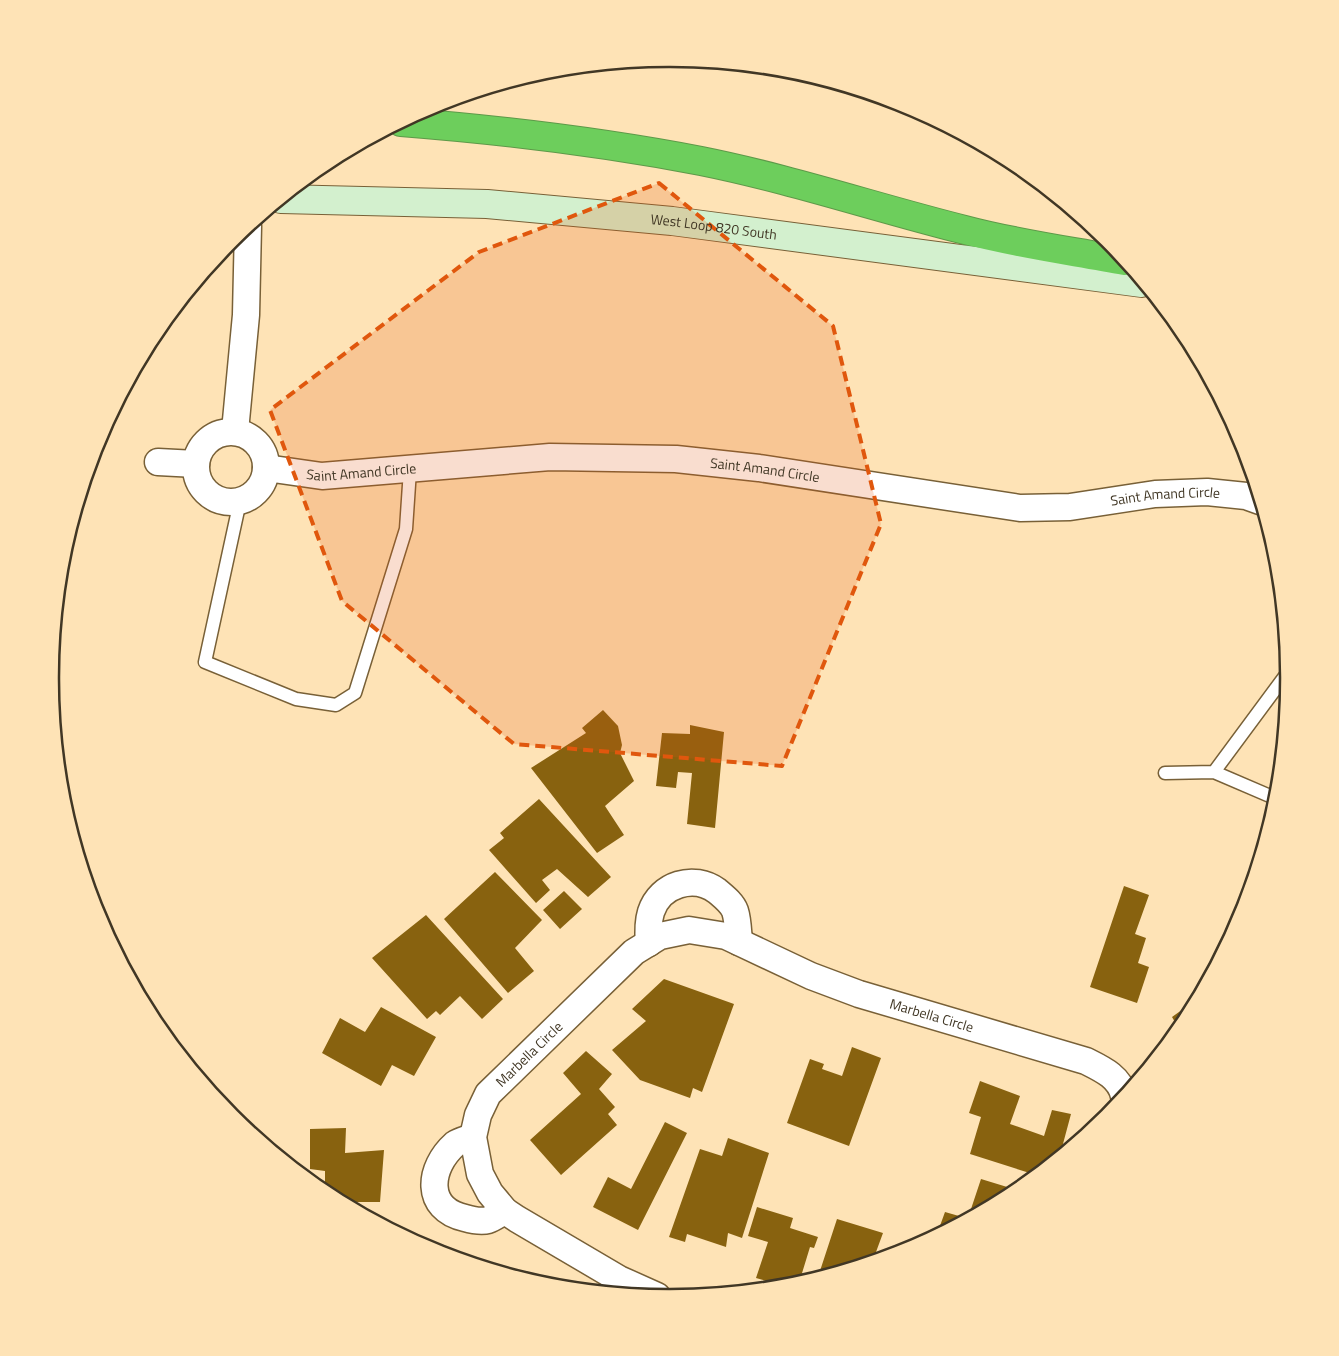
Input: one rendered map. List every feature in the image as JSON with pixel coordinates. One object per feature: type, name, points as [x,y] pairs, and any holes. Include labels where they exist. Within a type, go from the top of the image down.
[{"type":"highway","points":[[415,123],[605,144],[703,162],[851,197],[966,231],[1113,259]]},
{"type":"main road","name":"West Loop 820 South","points":[[291,199],[487,204],[672,221],[1134,281]]},
{"type":"street","points":[[235,432],[246,315],[248,237]]},
{"type":"street","points":[[235,432],[248,435],[258,443],[264,455],[266,468],[263,482],[254,494],[240,501],[225,502],[213,497],[203,488],[197,477],[196,464],[200,450],[208,439],[221,433],[235,432]]},
{"type":"street","name":"Saint Amand Circle","points":[[266,468],[322,476],[550,457],[676,459],[759,468],[1020,508],[1070,507],[1155,494],[1207,492],[1253,498]]},
{"type":"street","points":[[158,462],[196,464]]},
{"type":"street","points":[[648,943],[650,917],[660,897],[676,884],[695,882],[713,888],[727,899],[735,911],[739,942]]},
{"type":"street","name":"Marbella Circle","points":[[638,1287],[619,1279],[505,1210],[490,1193],[480,1174],[473,1137],[478,1115],[488,1094],[634,952],[660,936],[689,930],[726,936],[811,976],[859,994],[1086,1061],[1107,1071],[1121,1089]]},
{"type":"street","points":[[473,1137],[456,1143],[440,1164],[434,1183],[435,1198],[444,1210],[473,1220],[488,1220],[505,1210]]},
{"type":"lane","points":[[240,501],[205,662],[296,699],[336,705],[355,693],[406,529],[410,470]]},
{"type":"lane","points":[[1214,772],[1280,683]]},
{"type":"lane","points":[[1164,773],[1214,772],[1269,796]]},
{"type":"highlighted area","points":[[659,183],[833,326],[881,524],[782,766],[514,744],[342,601],[270,410],[479,252]]},
{"type":"building","points":[[603,710],[618,726],[622,745],[620,753],[634,781],[605,806],[624,835],[597,853],[531,768],[586,733],[582,728]]},
{"type":"building","points":[[690,725],[724,732],[715,828],[687,824],[692,773],[678,772],[676,788],[656,786],[662,733],[690,734]]},
{"type":"building","points":[[539,799],[611,877],[588,897],[557,869],[542,880],[550,890],[536,903],[489,850],[504,838],[500,833]]},
{"type":"building","points":[[495,872],[542,920],[515,948],[534,971],[508,993],[444,919]]},
{"type":"building","points":[[1124,886],[1149,895],[1135,934],[1146,938],[1138,963],[1149,967],[1137,1003],[1090,987]]},
{"type":"building","points":[[564,891],[582,909],[560,929],[543,910]]},
{"type":"building","points":[[426,915],[503,999],[482,1019],[460,996],[440,1015],[436,1011],[427,1019],[372,958]]},
{"type":"building","points":[[664,979],[734,1004],[702,1092],[693,1088],[690,1098],[640,1080],[612,1050],[646,1021],[632,1009]]},
{"type":"building","points":[[381,1007],[436,1037],[414,1076],[392,1065],[381,1086],[322,1053],[340,1018],[365,1032]]},
{"type":"building","points":[[1181,1011],[1174,1021],[1172,1017]]},
{"type":"building","points":[[852,1047],[881,1058],[849,1146],[787,1123],[810,1059],[824,1064],[822,1069],[842,1076]]},
{"type":"building","points":[[586,1051],[612,1074],[599,1089],[615,1107],[608,1114],[617,1125],[561,1175],[530,1140],[581,1094],[563,1073]]},
{"type":"building","points":[[980,1081],[1020,1096],[1010,1124],[1044,1136],[1052,1110],[1071,1114],[1063,1145],[1028,1172],[970,1154],[981,1117],[969,1113]]},
{"type":"building","points":[[665,1122],[687,1133],[638,1230],[593,1207],[608,1177],[631,1189]]},
{"type":"building","points":[[346,1128],[345,1153],[384,1150],[380,1202],[356,1202],[325,1182],[325,1171],[310,1169],[310,1129]]},
{"type":"building","points":[[728,1138],[769,1153],[742,1238],[728,1233],[726,1247],[687,1234],[685,1242],[669,1237],[700,1149],[722,1156]]},
{"type":"building","points":[[981,1179],[1007,1187],[975,1207],[971,1209]]},
{"type":"building","points":[[757,1207],[793,1218],[790,1228],[818,1237],[814,1248],[810,1247],[802,1274],[766,1281],[756,1278],[768,1242],[748,1236]]},
{"type":"building","points":[[945,1212],[959,1216],[940,1226]]},
{"type":"building","points":[[837,1219],[883,1233],[876,1252],[820,1270]]}]
